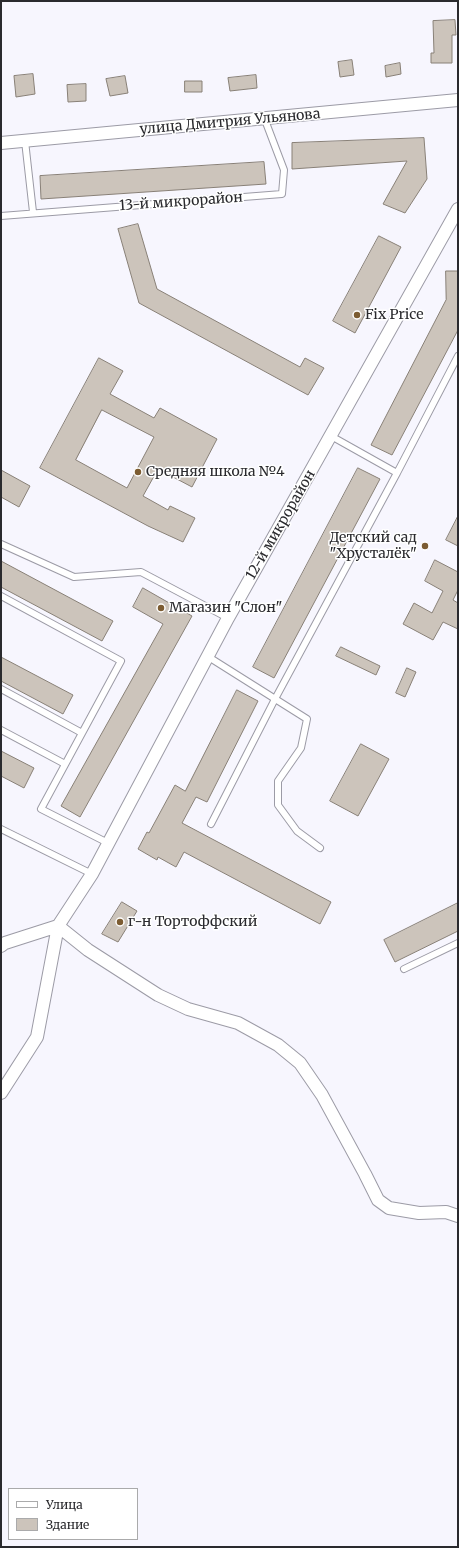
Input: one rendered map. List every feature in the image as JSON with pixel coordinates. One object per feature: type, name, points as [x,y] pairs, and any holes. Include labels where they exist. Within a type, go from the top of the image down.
[{"type":"street","name":"улица Дмитрия Ульянова","points":[[1,143],[265,120],[458,100]]},
{"type":"street","name":"12-й микрорайон","points":[[58,926],[92,874],[207,656],[458,209]]},
{"type":"street","points":[[1,946],[5,943],[58,926]]},
{"type":"street","points":[[1,1093],[37,1037],[58,926]]},
{"type":"street","points":[[58,926],[88,950],[158,995],[188,1009],[238,1023],[278,1045],[300,1063],[322,1095],[378,1200],[388,1208],[419,1213],[446,1212],[458,1216]]},
{"type":"lane","name":"13-й микрорайон","points":[[1,216],[33,212],[282,194],[284,170],[265,120]]},
{"type":"lane","points":[[25,141],[33,212]]},
{"type":"lane","points":[[211,824],[275,699],[397,473],[458,356]]},
{"type":"lane","points":[[331,436],[397,473]]},
{"type":"lane","points":[[1,544],[74,577],[141,572],[228,618]]},
{"type":"lane","points":[[1,596],[121,661],[41,808],[108,843]]},
{"type":"lane","points":[[207,656],[307,719],[301,748],[278,782],[278,805],[297,831],[320,848]]},
{"type":"lane","points":[[1,689],[82,733]]},
{"type":"lane","points":[[1,730],[65,764]]},
{"type":"lane","points":[[1,829],[92,874]]},
{"type":"lane","points":[[404,969],[458,942]]},
{"type":"building","points":[[455,20],[456,35],[452,35],[452,63],[431,63],[431,53],[434,53],[433,21]]},
{"type":"building","points":[[352,60],[354,75],[340,77],[338,62]]},
{"type":"building","points":[[400,63],[401,74],[386,77],[385,66]]},
{"type":"building","points":[[33,74],[35,94],[16,97],[14,76]]},
{"type":"building","points":[[256,75],[257,88],[230,91],[228,78]]},
{"type":"building","points":[[125,76],[128,93],[110,96],[106,79]]},
{"type":"building","points":[[185,81],[202,81],[202,92],[185,92]]},
{"type":"building","points":[[86,84],[86,101],[68,102],[67,85]]},
{"type":"building","points":[[424,138],[427,179],[405,213],[383,204],[407,161],[292,169],[292,143]]},
{"type":"building","points":[[264,162],[266,184],[41,199],[40,176]]},
{"type":"building","points":[[138,224],[157,289],[300,367],[305,358],[324,368],[308,395],[139,303],[118,229]]},
{"type":"building","points":[[379,236],[401,247],[355,333],[333,321]]},
{"type":"building","points":[[446,271],[458,271],[458,330],[392,455],[371,445],[446,300]]},
{"type":"building","points":[[99,358],[123,371],[110,394],[154,418],[160,408],[217,439],[192,487],[158,469],[143,496],[168,510],[170,506],[195,518],[183,542],[148,526],[40,468]],"holes":[[[102,410],[154,437],[127,488],[76,460]]]},
{"type":"building","points":[[358,468],[380,479],[274,678],[253,667]]},
{"type":"building","points":[[1,470],[30,486],[19,507],[1,497]]},
{"type":"building","points":[[458,516],[458,546],[446,540]]},
{"type":"building","points":[[435,560],[458,572],[458,590],[453,600],[458,603],[458,629],[443,622],[433,640],[403,624],[414,603],[432,613],[443,591],[425,581]]},
{"type":"building","points":[[1,561],[113,621],[102,641],[1,587]]},
{"type":"building","points":[[143,588],[192,616],[80,817],[61,806],[163,624],[133,607]]},
{"type":"building","points":[[341,647],[380,666],[376,675],[336,656]]},
{"type":"building","points":[[1,657],[73,695],[63,714],[1,681]]},
{"type":"building","points":[[407,668],[416,672],[405,697],[396,693]]},
{"type":"building","points":[[237,690],[258,701],[207,802],[196,797],[182,823],[331,902],[320,924],[184,852],[176,867],[158,857],[157,860],[138,849],[147,832],[149,833],[175,785],[185,791]]},
{"type":"building","points":[[361,744],[389,759],[358,816],[330,801]]},
{"type":"building","points":[[1,751],[34,768],[24,788],[1,776]]},
{"type":"building","name":"г-н Тортоффский","points":[[122,902],[137,911],[118,942],[102,934]]},
{"type":"building","points":[[458,903],[458,931],[395,962],[384,940]]},
{"type":"place","name":"Fix Price","points":[[357,315]]},
{"type":"place","name":"Средняя школа №4","points":[[138,472]]},
{"type":"place","name":"Детский сад \"Хрусталёк\"","points":[[425,546]]},
{"type":"place","name":"Магазин \"Слон\"","points":[[161,608]]},
{"type":"place","name":"г-н Тортоффский","points":[[120,922]]}]
